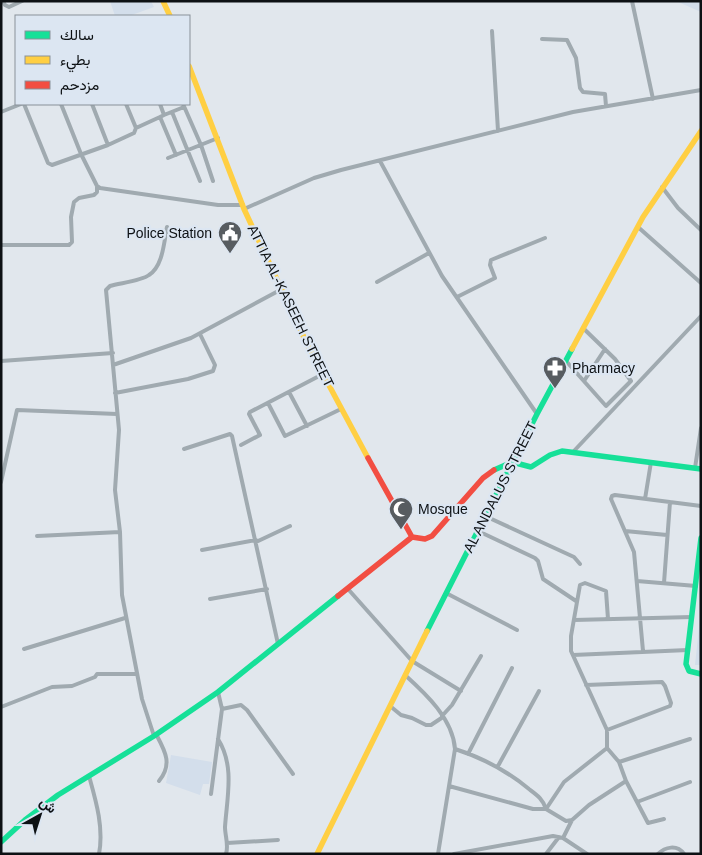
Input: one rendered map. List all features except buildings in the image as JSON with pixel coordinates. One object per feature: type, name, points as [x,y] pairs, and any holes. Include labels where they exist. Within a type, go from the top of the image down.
[{"type":"main road","points":[[163,1],[170,15]]},
{"type":"main road","name":"ATTIA AL-KASEEH STREET","points":[[190,74],[218,138],[244,207],[282,289],[341,409],[412,537]]},
{"type":"main road","name":"AL ANDALUS STREET","points":[[317,854],[537,414],[638,227],[662,187],[701,131]]},
{"type":"main road","points":[[1,842],[44,805],[155,735],[218,692],[412,537],[425,539],[432,536],[483,478],[492,471],[512,462],[531,467],[556,452],[573,452],[698,469]]},
{"type":"main road","points":[[701,538],[686,664],[687,669],[692,673],[701,674]]},
{"type":"street","points":[[3,1],[9,7],[22,1]]},
{"type":"street","points":[[632,1],[653,99]]},
{"type":"street","points":[[492,32],[498,131]]},
{"type":"street","points":[[542,38],[567,40],[576,58],[580,88],[583,92],[605,94],[606,106]]},
{"type":"street","points":[[97,186],[100,188],[218,205],[244,207],[314,178],[380,161],[573,112],[701,90]]},
{"type":"street","points":[[1,112],[19,105]]},
{"type":"street","points":[[22,105],[48,163],[52,165],[108,145],[134,133],[136,128],[184,105],[214,181]]},
{"type":"street","points":[[1,245],[70,245],[72,242],[71,217],[74,202],[80,198],[94,195],[97,192],[97,186],[81,154],[61,105]]},
{"type":"street","points":[[92,105],[108,145]]},
{"type":"street","points":[[126,105],[136,128]]},
{"type":"street","points":[[160,105],[162,116],[176,155]]},
{"type":"street","points":[[172,112],[200,181]]},
{"type":"street","points":[[168,158],[218,138]]},
{"type":"street","points":[[380,161],[429,253],[537,414]]},
{"type":"street","points":[[662,187],[678,208],[701,230]]},
{"type":"street","points":[[159,781],[164,772],[167,757],[166,751],[155,735],[142,699],[122,595],[120,532],[115,490],[119,430],[106,290],[110,286],[147,276],[156,269],[167,227]]},
{"type":"street","points":[[638,227],[701,283]]},
{"type":"street","points":[[457,297],[495,278],[490,264],[491,260],[545,238]]},
{"type":"street","points":[[377,282],[429,253]]},
{"type":"street","points":[[113,365],[200,334],[282,289]]},
{"type":"street","points":[[573,452],[701,316]]},
{"type":"street","points":[[566,361],[607,406],[631,381],[615,359],[583,328]]},
{"type":"street","points":[[115,393],[188,379],[213,371],[215,365],[200,334]]},
{"type":"street","points":[[584,380],[605,349]]},
{"type":"street","points":[[1,361],[113,353]]},
{"type":"street","points":[[241,445],[260,435],[249,414],[268,402],[323,374]]},
{"type":"street","points":[[289,392],[307,426]]},
{"type":"street","points":[[268,402],[284,435],[287,436],[341,409]]},
{"type":"street","points":[[1,482],[17,410],[117,414]]},
{"type":"street","points":[[698,469],[701,428]]},
{"type":"street","points":[[184,449],[230,434],[232,436],[278,645]]},
{"type":"street","points":[[645,499],[651,462]]},
{"type":"street","points":[[643,651],[634,552],[611,499],[612,496],[701,506]]},
{"type":"street","points":[[664,583],[670,502]]},
{"type":"street","points":[[485,516],[574,557],[580,564]]},
{"type":"street","points":[[202,550],[256,541],[290,526]]},
{"type":"street","points":[[478,531],[538,560],[542,579],[576,601]]},
{"type":"street","points":[[626,531],[667,535]]},
{"type":"street","points":[[37,536],[120,532]]},
{"type":"street","points":[[636,581],[696,586]]},
{"type":"street","points":[[608,619],[606,592],[582,583],[576,601],[571,645],[573,655],[606,730],[607,748],[620,762],[626,781],[648,823],[664,819]]},
{"type":"street","points":[[210,599],[267,589]]},
{"type":"street","points":[[348,589],[412,661],[461,691]]},
{"type":"street","points":[[446,593],[517,630]]},
{"type":"street","points":[[24,649],[125,618]]},
{"type":"street","points":[[574,620],[692,618]]},
{"type":"street","points":[[573,655],[688,650]]},
{"type":"street","points":[[390,706],[401,715],[430,725],[449,710],[481,656]]},
{"type":"street","points":[[468,754],[512,668]]},
{"type":"street","points":[[1,707],[52,687],[75,685],[95,677],[97,674],[137,674]]},
{"type":"street","points":[[405,675],[434,702],[455,743],[438,854]]},
{"type":"street","points":[[586,685],[662,682],[665,686],[671,703],[670,706],[606,730]]},
{"type":"street","points":[[498,766],[539,691]]},
{"type":"street","points":[[211,794],[222,709],[218,692]]},
{"type":"street","points":[[222,709],[241,705],[247,710],[293,774]]},
{"type":"street","points":[[218,739],[227,756],[228,770],[225,829],[226,854]]},
{"type":"street","points":[[620,762],[690,739]]},
{"type":"street","points":[[546,809],[564,782],[607,748]]},
{"type":"street","points":[[455,749],[498,766],[543,801],[546,809]]},
{"type":"street","points":[[89,776],[96,799],[101,832],[99,854]]},
{"type":"street","points":[[546,854],[561,837],[572,820],[596,800],[626,781]]},
{"type":"street","points":[[637,802],[690,782]]},
{"type":"street","points":[[449,786],[533,809],[546,809],[566,821],[572,820]]},
{"type":"street","points":[[454,854],[546,837],[561,837],[587,854]]},
{"type":"street","points":[[227,843],[278,840]]},
{"type":"street","points":[[658,854],[667,848],[681,850],[684,854]]},
{"type":"shaded area","points":[[110,1],[151,1],[154,7],[132,15],[115,15]]},
{"type":"shaded area","points":[[676,1],[701,1],[701,12]]},
{"type":"shaded area","points":[[701,609],[701,665],[695,665]]},
{"type":"shaded area","points":[[171,755],[212,762],[209,784],[203,784],[200,795],[166,783]]},
{"type":"traffic: fast","points":[[427,631],[572,349]]},
{"type":"traffic: fast","points":[[494,470],[512,462],[531,467],[550,455],[562,451],[701,469]]},
{"type":"traffic: fast","points":[[701,538],[686,664],[689,671],[701,674]]},
{"type":"traffic: fast","points":[[1,842],[25,820],[58,795],[154,736],[218,692],[338,596]]},
{"type":"traffic: slow","points":[[163,1],[170,15]]},
{"type":"traffic: slow","points":[[190,69],[244,209],[309,348],[368,458]]},
{"type":"traffic: slow","points":[[572,349],[643,217],[701,131]]},
{"type":"traffic: slow","points":[[317,854],[427,631]]},
{"type":"traffic: jam","points":[[368,458],[412,537]]},
{"type":"traffic: jam","points":[[338,596],[412,537],[425,539],[432,536],[483,478],[494,470]]},
{"type":"place","name":"Police Station","points":[[230,254]]},
{"type":"place","name":"Pharmacy","points":[[555,389]]},
{"type":"place","name":"Mosque","points":[[401,530]]}]
